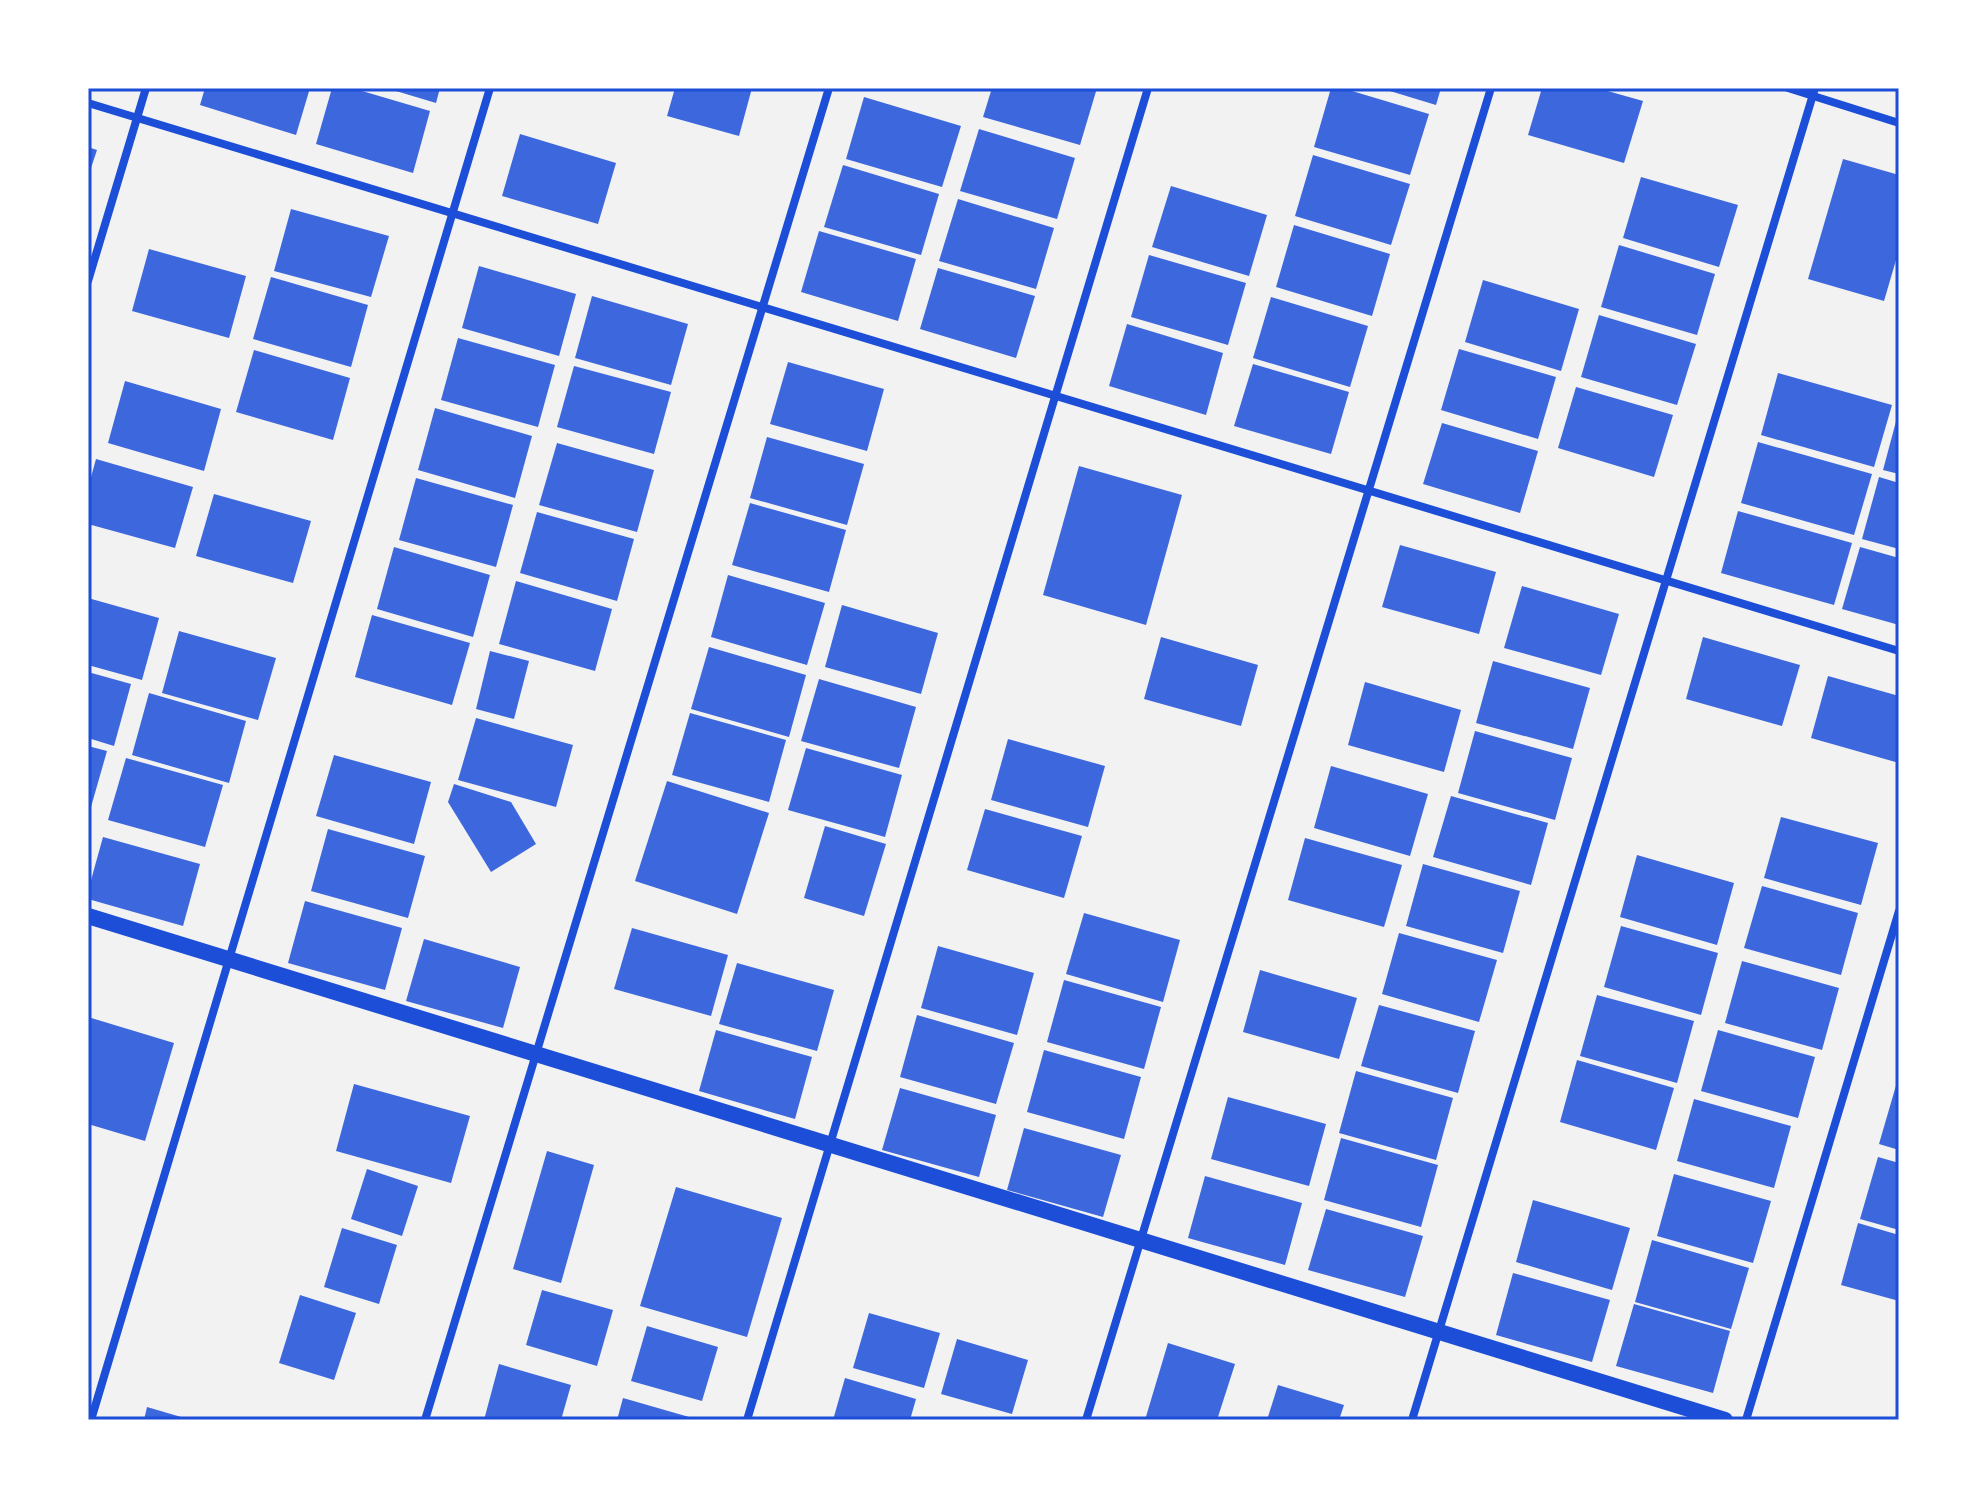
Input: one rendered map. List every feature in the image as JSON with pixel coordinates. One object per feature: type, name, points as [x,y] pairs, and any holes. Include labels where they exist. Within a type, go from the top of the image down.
[{"type":"main road","points":[[88,916],[1725,1420]]},
{"type":"street","points":[[88,281],[146,88]]},
{"type":"street","points":[[91,1420],[490,88]]},
{"type":"street","points":[[425,1420],[829,88]]},
{"type":"street","points":[[747,1420],[1148,88]]},
{"type":"street","points":[[1086,1420],[1491,88]]},
{"type":"street","points":[[1788,88],[1814,92],[1899,123]]},
{"type":"street","points":[[1412,1420],[1814,92]]},
{"type":"street","points":[[88,103],[1899,651]]},
{"type":"street","points":[[1746,1420],[1899,911]]},
{"type":"building","points":[[205,88],[310,88],[296,135],[200,105]]},
{"type":"building","points":[[332,88],[352,88],[430,111],[413,173],[316,144]]},
{"type":"building","points":[[386,88],[440,88],[436,103]]},
{"type":"building","points":[[675,88],[752,88],[739,136],[667,116]]},
{"type":"building","points":[[992,88],[1097,88],[1080,145],[983,117]]},
{"type":"building","points":[[1331,88],[1342,88],[1429,114],[1410,175],[1314,147]]},
{"type":"building","points":[[1380,88],[1441,88],[1436,105]]},
{"type":"building","points":[[1542,88],[1597,88],[1643,101],[1624,163],[1528,135]]},
{"type":"building","points":[[864,97],[961,126],[942,187],[846,159]]},
{"type":"building","points":[[979,129],[1075,158],[1057,219],[960,191]]},
{"type":"building","points":[[520,134],[616,163],[598,224],[502,196]]},
{"type":"building","points":[[88,147],[97,150],[89,174],[88,174]]},
{"type":"building","points":[[1313,155],[1410,184],[1391,245],[1295,216]]},
{"type":"building","points":[[1843,159],[1899,175],[1899,250],[1884,301],[1808,279]]},
{"type":"building","points":[[843,165],[939,194],[921,255],[824,227]]},
{"type":"building","points":[[1641,177],[1738,205],[1719,267],[1623,238]]},
{"type":"building","points":[[1171,186],[1267,215],[1249,276],[1152,247]]},
{"type":"building","points":[[958,199],[1054,228],[1036,289],[939,261]]},
{"type":"building","points":[[291,209],[389,236],[371,297],[274,271]]},
{"type":"building","points":[[1294,225],[1390,254],[1372,316],[1276,287]]},
{"type":"building","points":[[819,231],[916,259],[898,321],[801,292]]},
{"type":"building","points":[[1619,245],[1715,274],[1697,335],[1601,307]]},
{"type":"building","points":[[149,249],[246,276],[229,338],[132,311]]},
{"type":"building","points":[[1149,255],[1246,283],[1228,345],[1131,317]]},
{"type":"building","points":[[479,266],[576,294],[559,356],[462,328]]},
{"type":"building","points":[[938,268],[1035,296],[1016,358],[920,329]]},
{"type":"building","points":[[271,277],[368,305],[351,367],[253,339]]},
{"type":"building","points":[[1483,280],[1579,309],[1561,371],[1465,342]]},
{"type":"building","points":[[592,296],[688,324],[671,385],[575,358]]},
{"type":"building","points":[[1271,297],[1368,326],[1350,387],[1253,358]]},
{"type":"building","points":[[1599,315],[1696,344],[1677,405],[1581,377]]},
{"type":"building","points":[[1127,324],[1223,353],[1206,415],[1109,386]]},
{"type":"building","points":[[458,338],[555,365],[538,427],[441,400]]},
{"type":"building","points":[[1459,349],[1556,377],[1538,439],[1441,410]]},
{"type":"building","points":[[254,350],[350,378],[333,440],[236,412]]},
{"type":"building","points":[[788,362],[884,389],[867,451],[770,424]]},
{"type":"building","points":[[1253,364],[1349,392],[1331,454],[1234,426]]},
{"type":"building","points":[[574,366],[671,392],[654,454],[557,427]]},
{"type":"building","points":[[1778,373],[1892,405],[1874,467],[1761,435]]},
{"type":"building","points":[[125,381],[221,409],[204,471],[108,443]]},
{"type":"building","points":[[1576,387],[1673,415],[1654,477],[1558,448]]},
{"type":"building","points":[[435,408],[532,436],[515,498],[418,470]]},
{"type":"building","points":[[1899,414],[1899,474],[1883,470]]},
{"type":"building","points":[[1442,423],[1538,451],[1520,513],[1423,484]]},
{"type":"building","points":[[767,437],[864,464],[847,525],[750,498]]},
{"type":"building","points":[[1758,442],[1872,474],[1854,535],[1741,503]]},
{"type":"building","points":[[557,443],[654,470],[637,532],[539,505]]},
{"type":"building","points":[[96,459],[193,487],[175,548],[88,524],[88,488]]},
{"type":"building","points":[[1079,466],[1182,495],[1146,625],[1043,595]]},
{"type":"building","points":[[1879,477],[1899,483],[1899,549],[1862,539]]},
{"type":"building","points":[[416,478],[513,505],[496,567],[399,540]]},
{"type":"building","points":[[214,494],[311,521],[293,583],[196,556]]},
{"type":"building","points":[[750,503],[846,530],[829,592],[732,565]]},
{"type":"building","points":[[1738,511],[1852,543],[1834,605],[1721,573]]},
{"type":"building","points":[[537,512],[634,539],[617,601],[520,573]]},
{"type":"building","points":[[1400,545],[1496,572],[1479,634],[1382,607]]},
{"type":"building","points":[[394,547],[490,575],[473,637],[377,609]]},
{"type":"building","points":[[1860,547],[1899,558],[1899,625],[1842,609]]},
{"type":"building","points":[[728,575],[825,603],[807,665],[711,637]]},
{"type":"building","points":[[516,581],[612,609],[595,671],[499,644]]},
{"type":"building","points":[[1522,586],[1619,614],[1601,675],[1504,648]]},
{"type":"building","points":[[88,598],[159,618],[142,680],[88,665]]},
{"type":"building","points":[[842,605],[938,633],[921,694],[825,667]]},
{"type":"building","points":[[372,615],[470,643],[452,705],[355,677]]},
{"type":"building","points":[[179,631],[276,658],[258,720],[162,693]]},
{"type":"building","points":[[1161,637],[1258,665],[1241,726],[1144,699]]},
{"type":"building","points":[[1703,637],[1800,665],[1782,726],[1686,699]]},
{"type":"building","points":[[709,647],[806,675],[789,737],[691,709]]},
{"type":"building","points":[[490,651],[529,661],[514,719],[476,709]]},
{"type":"building","points":[[1493,661],[1590,688],[1573,749],[1476,723]]},
{"type":"building","points":[[88,672],[131,684],[114,746],[88,738]]},
{"type":"building","points":[[1828,676],[1899,696],[1899,763],[1811,738]]},
{"type":"building","points":[[819,679],[916,707],[899,768],[801,741]]},
{"type":"building","points":[[1365,682],[1461,710],[1444,772],[1348,745]]},
{"type":"building","points":[[149,693],[246,721],[229,783],[132,755]]},
{"type":"building","points":[[690,713],[786,740],[769,802],[672,775]]},
{"type":"building","points":[[476,718],[573,745],[556,807],[458,780]]},
{"type":"building","points":[[1475,731],[1572,758],[1555,820],[1458,793]]},
{"type":"building","points":[[1008,739],[1105,766],[1088,827],[991,800]]},
{"type":"building","points":[[88,746],[107,751],[89,814],[88,814]]},
{"type":"building","points":[[806,748],[902,775],[885,837],[788,810]]},
{"type":"building","points":[[334,755],[431,782],[414,844],[316,816]]},
{"type":"building","points":[[126,758],[223,785],[205,847],[108,820]]},
{"type":"building","points":[[1331,766],[1428,794],[1410,856],[1314,828]]},
{"type":"building","points":[[667,781],[769,813],[737,914],[635,881]]},
{"type":"building","points":[[454,784],[511,802],[536,844],[491,872],[448,802]]},
{"type":"building","points":[[1451,796],[1548,823],[1531,885],[1433,857]]},
{"type":"building","points":[[985,809],[1082,836],[1064,898],[967,870]]},
{"type":"building","points":[[1781,817],[1878,843],[1861,905],[1764,878]]},
{"type":"building","points":[[825,826],[886,844],[864,916],[804,898]]},
{"type":"building","points":[[328,829],[425,856],[408,918],[311,891]]},
{"type":"building","points":[[103,837],[200,864],[183,926],[88,899]]},
{"type":"building","points":[[1305,838],[1402,865],[1384,927],[1288,900]]},
{"type":"building","points":[[1637,855],[1734,883],[1717,945],[1620,917]]},
{"type":"building","points":[[1423,864],[1520,891],[1503,953],[1406,926]]},
{"type":"building","points":[[1762,886],[1858,913],[1841,975],[1744,948]]},
{"type":"building","points":[[305,901],[402,928],[385,990],[288,963]]},
{"type":"building","points":[[1084,913],[1180,940],[1163,1002],[1066,974]]},
{"type":"building","points":[[1621,926],[1718,953],[1701,1015],[1604,987]]},
{"type":"building","points":[[632,928],[728,955],[711,1016],[614,989]]},
{"type":"building","points":[[1399,933],[1497,960],[1479,1022],[1382,994]]},
{"type":"building","points":[[424,939],[520,967],[503,1028],[406,1001]]},
{"type":"building","points":[[938,946],[1034,973],[1017,1035],[921,1008]]},
{"type":"building","points":[[1742,961],[1839,988],[1822,1050],[1725,1023]]},
{"type":"building","points":[[737,963],[834,990],[817,1051],[719,1024]]},
{"type":"building","points":[[1260,970],[1357,998],[1339,1059],[1243,1032]]},
{"type":"building","points":[[1064,980],[1161,1007],[1144,1069],[1047,1042]]},
{"type":"building","points":[[1597,995],[1694,1021],[1677,1083],[1580,1056]]},
{"type":"building","points":[[1379,1005],[1475,1031],[1458,1093],[1361,1066]]},
{"type":"building","points":[[917,1015],[1014,1043],[996,1104],[900,1077]]},
{"type":"building","points":[[88,1017],[174,1043],[145,1141],[88,1124]]},
{"type":"building","points":[[716,1030],[812,1057],[795,1119],[699,1091]]},
{"type":"building","points":[[1718,1030],[1815,1057],[1798,1118],[1701,1091]]},
{"type":"building","points":[[1044,1050],[1141,1077],[1124,1139],[1027,1112]]},
{"type":"building","points":[[1577,1060],[1674,1088],[1656,1150],[1560,1122]]},
{"type":"building","points":[[1356,1071],[1453,1098],[1436,1160],[1339,1133]]},
{"type":"building","points":[[1899,1083],[1899,1150],[1879,1144]]},
{"type":"building","points":[[354,1084],[470,1116],[451,1183],[336,1151]]},
{"type":"building","points":[[900,1088],[996,1115],[979,1177],[882,1150]]},
{"type":"building","points":[[1228,1097],[1326,1124],[1309,1186],[1211,1159]]},
{"type":"building","points":[[1694,1099],[1791,1126],[1774,1188],[1677,1161]]},
{"type":"building","points":[[1024,1128],[1121,1155],[1103,1217],[1007,1190]]},
{"type":"building","points":[[1341,1138],[1438,1165],[1421,1227],[1324,1200]]},
{"type":"building","points":[[547,1151],[594,1165],[561,1283],[513,1269]]},
{"type":"building","points":[[1878,1157],[1899,1163],[1899,1230],[1860,1219]]},
{"type":"building","points":[[367,1169],[418,1186],[402,1236],[351,1219]]},
{"type":"building","points":[[1674,1174],[1771,1201],[1753,1263],[1657,1236]]},
{"type":"building","points":[[1205,1176],[1302,1203],[1285,1265],[1188,1238]]},
{"type":"building","points":[[676,1187],[782,1218],[747,1337],[640,1306]]},
{"type":"building","points":[[1533,1200],[1630,1228],[1612,1290],[1516,1262]]},
{"type":"building","points":[[1326,1209],[1423,1236],[1405,1297],[1308,1270]]},
{"type":"building","points":[[1858,1223],[1899,1235],[1899,1301],[1841,1285]]},
{"type":"building","points":[[342,1228],[397,1245],[379,1304],[324,1287]]},
{"type":"building","points":[[1652,1240],[1749,1268],[1731,1329],[1635,1302]]},
{"type":"building","points":[[1513,1273],[1610,1300],[1592,1362],[1496,1335]]},
{"type":"building","points":[[542,1290],[613,1310],[597,1366],[526,1345]]},
{"type":"building","points":[[300,1295],[356,1313],[334,1380],[279,1363]]},
{"type":"building","points":[[1634,1304],[1730,1331],[1713,1393],[1616,1366]]},
{"type":"building","points":[[869,1313],[940,1333],[924,1388],[853,1368]]},
{"type":"building","points":[[647,1326],[718,1347],[702,1401],[631,1381]]},
{"type":"building","points":[[957,1339],[1028,1360],[1012,1414],[941,1394]]},
{"type":"building","points":[[1168,1343],[1235,1364],[1217,1420],[1145,1420]]},
{"type":"building","points":[[499,1364],[571,1385],[561,1420],[484,1420]]},
{"type":"building","points":[[845,1378],[916,1399],[910,1420],[833,1420]]},
{"type":"building","points":[[1278,1385],[1344,1405],[1339,1420],[1267,1420]]},
{"type":"building","points":[[623,1398],[696,1419],[617,1420]]},
{"type":"building","points":[[147,1407],[188,1419],[188,1420],[144,1420]]}]
